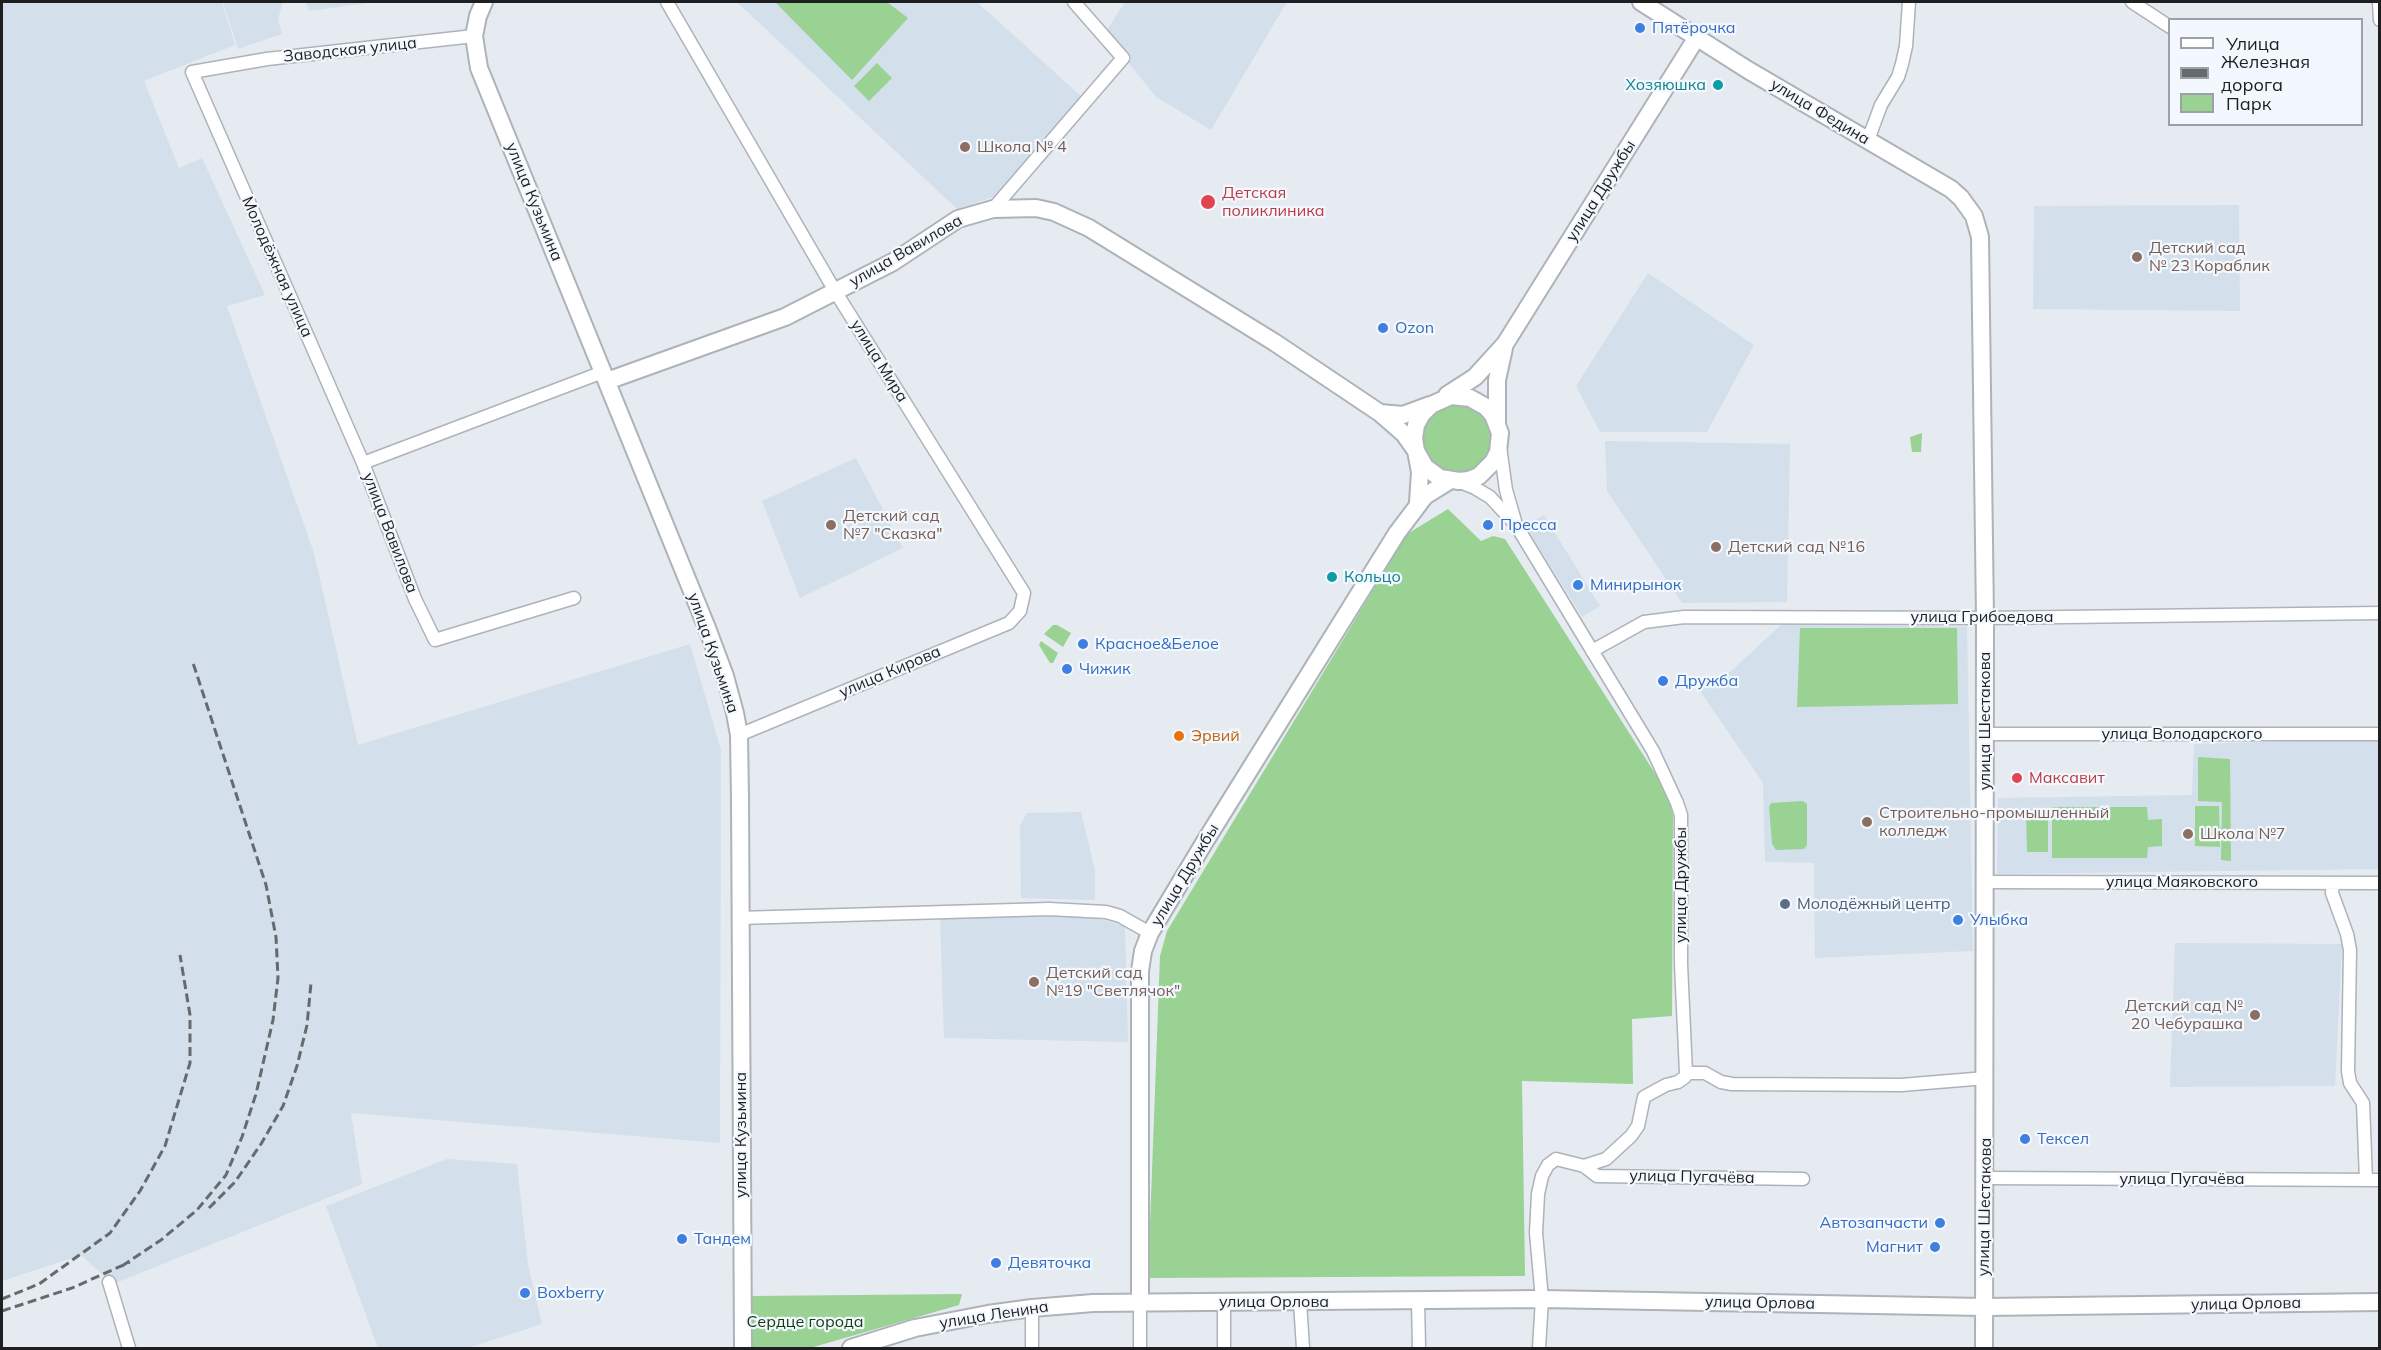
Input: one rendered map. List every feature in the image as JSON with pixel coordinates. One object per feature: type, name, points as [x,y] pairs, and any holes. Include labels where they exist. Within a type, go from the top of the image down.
[{"type":"street","points":[[474,36],[478,16],[484,2]]},
{"type":"street","name":"улица Мира","points":[[667,2],[835,291],[1024,593]]},
{"type":"street","points":[[993,209],[1123,58],[1074,2]]},
{"type":"street","name":"улица Федина","points":[[1641,2],[1961,198],[1974,216],[1980,237]]},
{"type":"street","points":[[1868,140],[1881,105],[1898,77],[1902,64],[1906,46],[1909,2]]},
{"type":"street","points":[[2132,2],[2168,26]]},
{"type":"street","points":[[2379,2],[2379,20]]},
{"type":"street","name":"Заводская улица","points":[[192,72],[267,59],[474,36]]},
{"type":"street","name":"улица Кузьмина","points":[[474,36],[479,68],[725,676],[735,713],[739,735],[743,1348]]},
{"type":"street","name":"улица Дружбы","points":[[1505,344],[1697,37]]},
{"type":"street","name":"Молодёжная улица","points":[[192,72],[363,463]]},
{"type":"street","name":"улица Вавилова","points":[[574,598],[435,640],[415,599],[363,463],[785,316],[893,262],[958,219],[993,209],[1036,208],[1054,212],[1089,228],[1274,342],[1380,413],[1404,434],[1416,451]]},
{"type":"street","name":"улица Шестакова","points":[[1980,237],[1985,618],[1984,1348]]},
{"type":"street","points":[[1418,502],[1420,472],[1414,438],[1416,425],[1422,414],[1436,402],[1475,377],[1505,344]]},
{"type":"street","points":[[1505,344],[1497,380],[1497,423],[1506,490],[1516,525]]},
{"type":"street","points":[[1380,413],[1402,415],[1451,396],[1470,398],[1486,407],[1497,423]]},
{"type":"street","points":[[1418,502],[1454,481],[1479,476],[1487,470],[1498,452],[1500,442]]},
{"type":"street","points":[[1416,451],[1420,460],[1432,474],[1475,488],[1490,497],[1516,525]]},
{"type":"street","name":"улица Дружбы","points":[[1140,1303],[1140,971],[1143,951],[1150,933],[1344,617],[1418,502]]},
{"type":"street","name":"улица Дружбы","points":[[1516,525],[1653,751],[1668,778],[1681,814],[1681,964],[1686,1073]]},
{"type":"street","name":"улица Кирова","points":[[739,735],[1009,623],[1020,611],[1024,593]]},
{"type":"street","name":"улица Грибоедова","points":[[1592,651],[1644,622],[1663,618],[1985,618],[2379,613]]},
{"type":"street","name":"улица Володарского","points":[[1985,735],[2379,734]]},
{"type":"street","name":"улица Маяковского","points":[[1985,882],[2379,883]]},
{"type":"street","points":[[2332,882],[2332,893],[2347,934],[2350,950],[2348,1071],[2350,1083],[2363,1103],[2366,1180]]},
{"type":"street","points":[[739,918],[1049,909],[1106,912],[1120,916],[1150,933]]},
{"type":"street","points":[[1686,1073],[1705,1073],[1721,1082],[1732,1084],[1901,1084],[1986,1078]]},
{"type":"street","name":"улица Пугачёва","points":[[1584,1166],[1606,1159],[1631,1136],[1638,1126],[1644,1097],[1666,1085],[1678,1082],[1685,1077],[1686,1073]]},
{"type":"street","name":"улица Пугачёва","points":[[1542,1299],[1536,1233],[1538,1194],[1542,1176],[1548,1165],[1556,1159],[1584,1166],[1597,1176],[1803,1179]]},
{"type":"street","name":"улица Пугачёва","points":[[1985,1178],[2379,1180]]},
{"type":"street","points":[[109,1282],[129,1348]]},
{"type":"street","points":[[1539,1348],[1542,1299]]},
{"type":"street","name":"улица Орлова","points":[[1140,1303],[1542,1299],[1984,1307],[2379,1302]]},
{"type":"street","points":[[1418,1300],[1419,1348]]},
{"type":"street","points":[[1224,1302],[1224,1348]]},
{"type":"street","points":[[1300,1302],[1303,1348]]},
{"type":"street","name":"улица Ленина","points":[[851,1348],[915,1328],[1032,1308],[1093,1303],[1140,1303]]},
{"type":"street","points":[[1140,1303],[1140,1348]]},
{"type":"street","points":[[1032,1308],[1032,1348]]},
{"type":"shaded area","points":[[2,2],[222,2],[235,45],[144,81],[179,168],[202,158],[265,295],[227,306],[314,553],[358,745],[690,644],[721,750],[720,1143],[351,1113],[362,1184],[113,1284],[81,1255],[2,1281]]},
{"type":"shaded area","points":[[223,2],[283,2],[278,19],[282,34],[238,49]]},
{"type":"shaded area","points":[[306,2],[375,2],[309,11]]},
{"type":"shaded area","name":"Школа № 4","points":[[737,2],[977,2],[1083,98],[993,197],[957,209]]},
{"type":"shaded area","points":[[1125,2],[1287,2],[1211,130],[1156,97],[1105,33]]},
{"type":"shaded area","name":"Детский сад № 23 Кораблик","points":[[2239,205],[2240,311],[2033,309],[2034,206]]},
{"type":"shaded area","points":[[1648,273],[1754,345],[1707,432],[1600,432],[1576,386]]},
{"type":"shaded area","name":"Детский сад №16","points":[[1605,441],[1790,444],[1787,602],[1682,603],[1607,491]]},
{"type":"shaded area","name":"Детский сад №7 \"Сказка\"","points":[[856,458],[903,548],[800,598],[762,501]]},
{"type":"shaded area","points":[[1544,515],[1600,606],[1582,617],[1526,526]]},
{"type":"shaded area","name":"Строительно-промышленный колледж","points":[[1783,623],[1967,627],[1973,951],[1815,958],[1814,863],[1765,862],[1763,783],[1696,685],[1730,672]]},
{"type":"shaded area","name":"Школа №7","points":[[2379,739],[2379,869],[1997,874],[1998,798],[2192,795],[2194,744]]},
{"type":"shaded area","points":[[1081,812],[1095,870],[1095,900],[1021,898],[1020,825],[1027,813]]},
{"type":"shaded area","name":"Детский сад №19 \"Светлячок\"","points":[[1081,914],[1125,926],[1128,1042],[944,1038],[940,916]]},
{"type":"shaded area","name":"Детский сад № 20 Чебурашка","points":[[2175,943],[2342,944],[2335,1086],[2170,1087]]},
{"type":"shaded area","points":[[447,1159],[517,1164],[528,1265],[542,1324],[468,1348],[378,1348],[326,1206]]},
{"type":"green space","points":[[775,2],[887,2],[908,18],[852,80]]},
{"type":"green space","points":[[877,63],[892,78],[869,101],[854,86]]},
{"type":"green space","points":[[1465,404],[1478,410],[1487,419],[1491,425],[1493,439],[1491,453],[1483,464],[1472,472],[1451,474],[1433,464],[1425,453],[1423,432],[1433,414],[1444,406]]},
{"type":"green space","points":[[1922,433],[1921,452],[1912,452],[1910,437]]},
{"type":"green space","points":[[1448,509],[1481,541],[1493,536],[1505,539],[1667,792],[1673,815],[1672,1016],[1632,1019],[1633,1084],[1522,1081],[1525,1276],[1148,1278],[1160,956],[1167,931],[1407,534]]},
{"type":"green space","points":[[1053,625],[1071,633],[1063,647],[1044,634]]},
{"type":"green space","points":[[1800,628],[1957,628],[1958,704],[1797,707]]},
{"type":"green space","points":[[1041,641],[1058,653],[1053,663],[1050,663],[1039,645]]},
{"type":"green space","points":[[2198,757],[2230,759],[2231,861],[2221,860],[2222,802],[2198,801]]},
{"type":"green space","points":[[1803,801],[1807,804],[1807,845],[1804,849],[1776,850],[1772,844],[1769,807],[1771,803]]},
{"type":"green space","points":[[2195,806],[2219,806],[2220,847],[2195,846]]},
{"type":"green space","points":[[2052,807],[2147,807],[2148,820],[2162,819],[2162,846],[2148,847],[2147,858],[2052,858]]},
{"type":"green space","points":[[2026,813],[2048,813],[2048,852],[2027,852]]},
{"type":"green space","name":"Сердце города","points":[[962,1294],[959,1305],[810,1348],[751,1348],[752,1296]]},
{"type":"railway","points":[[122,1266],[161,1240],[197,1210],[226,1175],[242,1137],[256,1094],[273,1020],[278,978],[276,937],[266,885],[193,663]]},
{"type":"railway","points":[[2,1299],[39,1284],[110,1233],[140,1191],[165,1146],[190,1063],[190,1015],[180,955]]},
{"type":"railway","points":[[209,1208],[235,1182],[283,1106],[297,1066],[307,1025],[311,983]]},
{"type":"railway","points":[[2,1311],[72,1288],[130,1262]]},
{"type":"place","name":"Пятёрочка","points":[[1640,28]]},
{"type":"place","name":"Хозяюшка","points":[[1718,85]]},
{"type":"place","name":"Школа № 4","points":[[965,147]]},
{"type":"place","name":"Детская поликлиника","points":[[1208,202]]},
{"type":"place","name":"Детский сад № 23 Кораблик","points":[[2137,257]]},
{"type":"place","name":"Ozon","points":[[1383,328]]},
{"type":"place","name":"Детский сад №7 \"Сказка\"","points":[[831,525]]},
{"type":"place","name":"Пресса","points":[[1488,525]]},
{"type":"place","name":"Детский сад №16","points":[[1716,547]]},
{"type":"place","name":"Кольцо","points":[[1332,577]]},
{"type":"place","name":"Минирынок","points":[[1578,585]]},
{"type":"place","name":"Красное&Белое","points":[[1083,644]]},
{"type":"place","name":"Чижик","points":[[1067,669]]},
{"type":"place","name":"Дружба","points":[[1663,681]]},
{"type":"place","name":"Эрвий","points":[[1179,736]]},
{"type":"place","name":"Максавит","points":[[2017,778]]},
{"type":"place","name":"Строительно-промышленный колледж","points":[[1867,822]]},
{"type":"place","name":"Школа №7","points":[[2188,834]]},
{"type":"place","name":"Молодёжный центр","points":[[1785,904]]},
{"type":"place","name":"Улыбка","points":[[1958,920]]},
{"type":"place","name":"Детский сад №19 \"Светлячок\"","points":[[1034,982]]},
{"type":"place","name":"Детский сад № 20 Чебурашка","points":[[2255,1015]]},
{"type":"place","name":"Тексел","points":[[2025,1139]]},
{"type":"place","name":"Автозапчасти","points":[[1940,1223]]},
{"type":"place","name":"Тандем","points":[[682,1239]]},
{"type":"place","name":"Магнит","points":[[1935,1247]]},
{"type":"place","name":"Девяточка","points":[[996,1263]]},
{"type":"place","name":"Boxberry","points":[[525,1293]]}]
